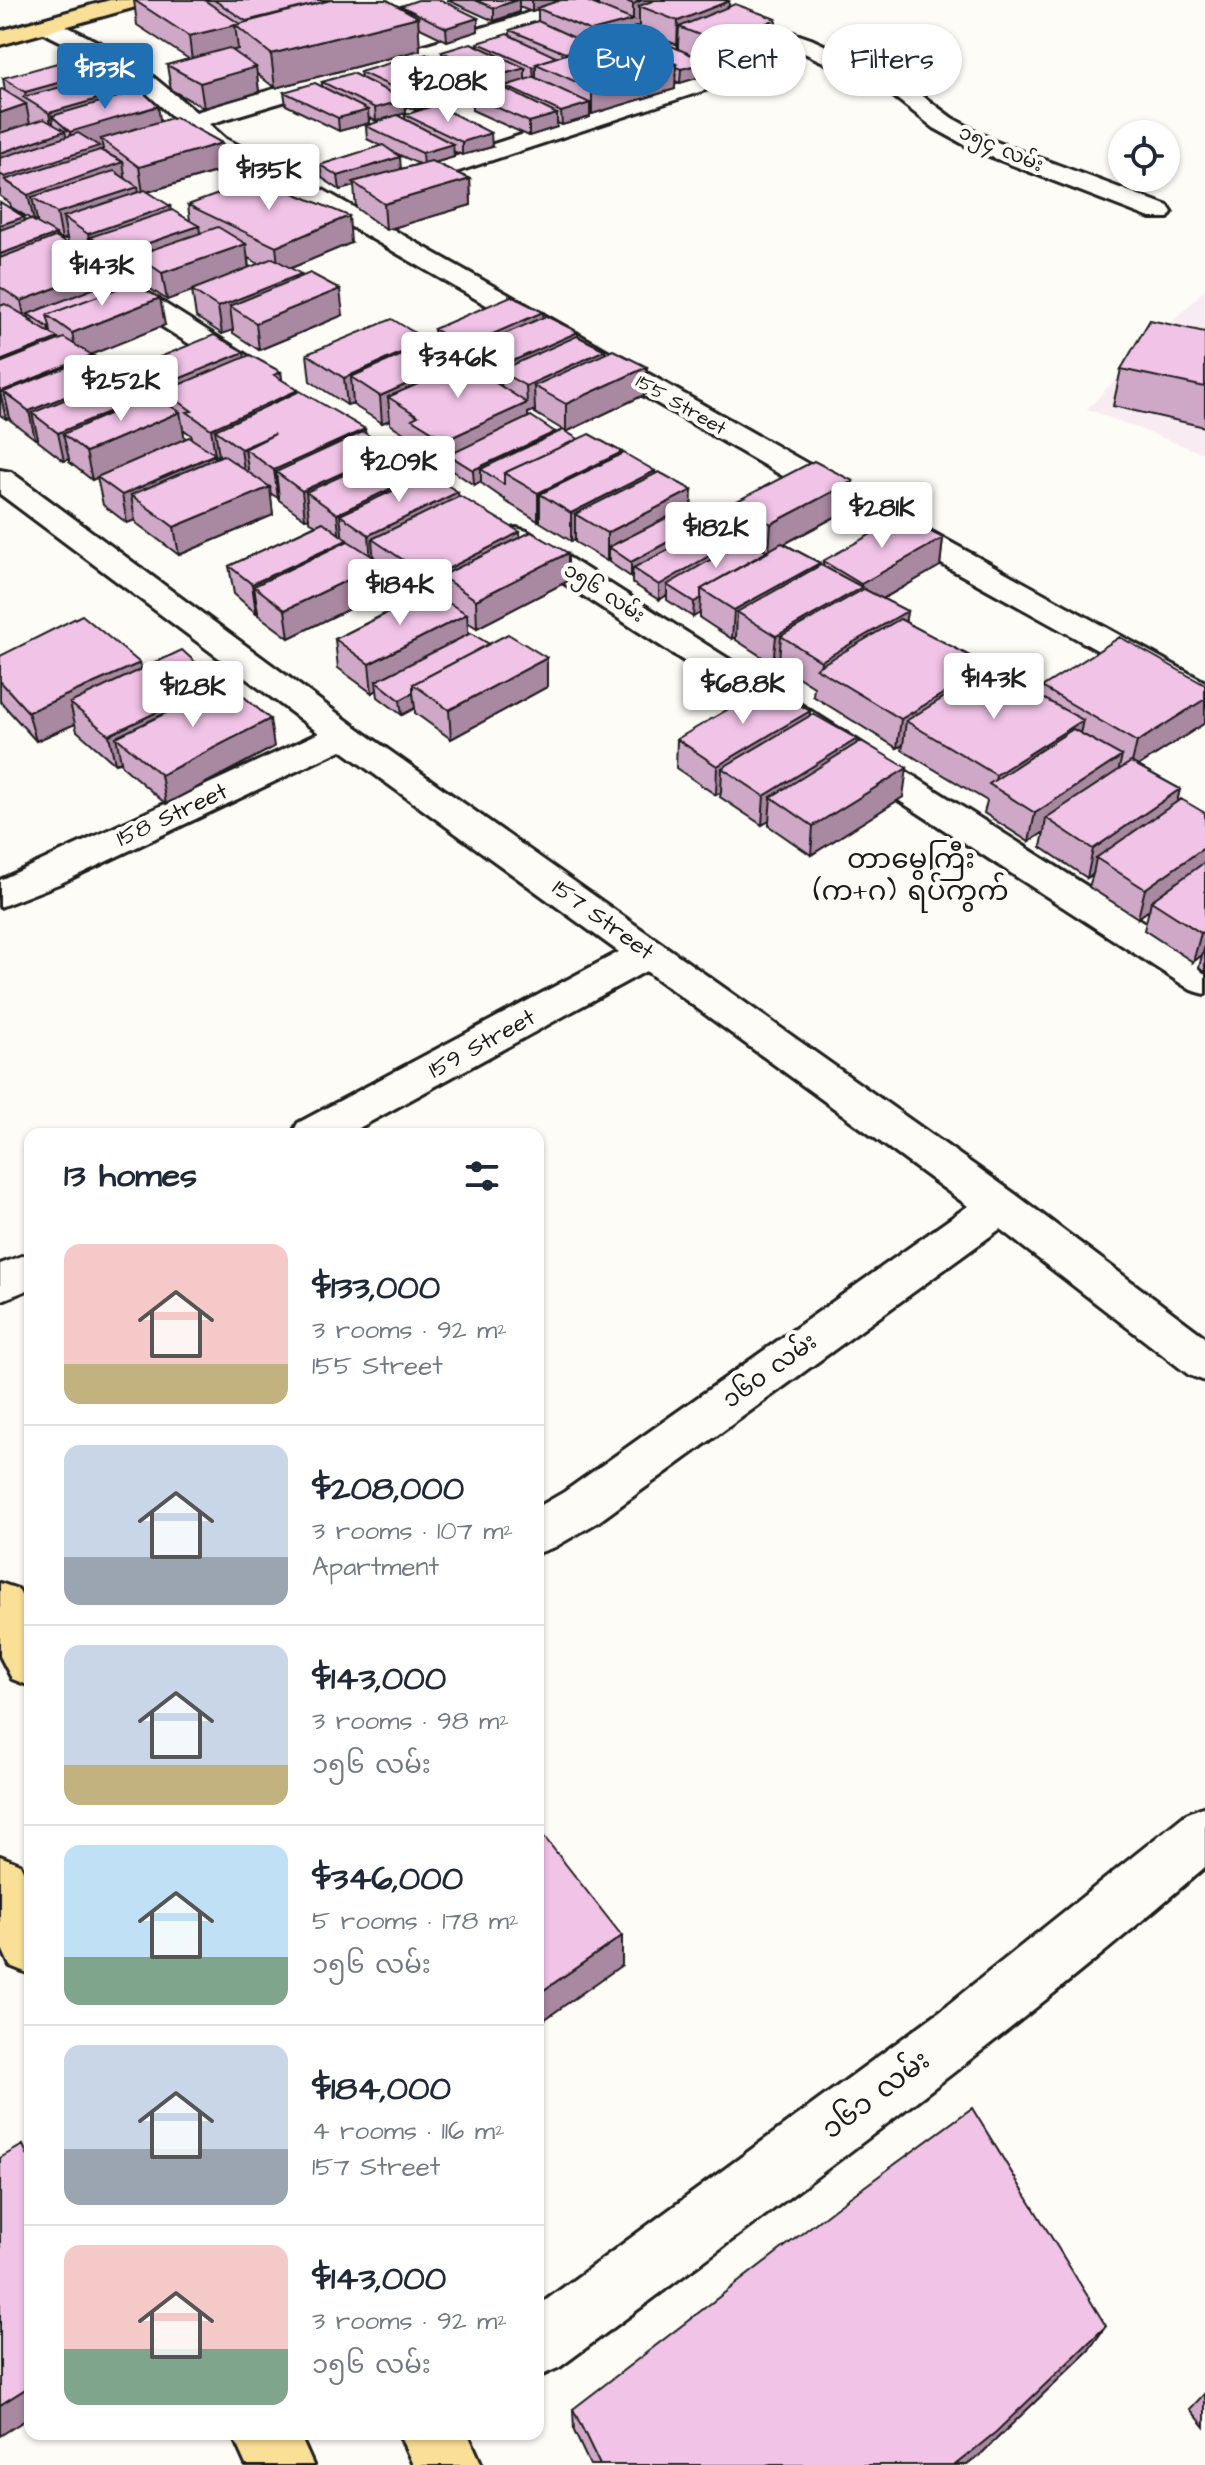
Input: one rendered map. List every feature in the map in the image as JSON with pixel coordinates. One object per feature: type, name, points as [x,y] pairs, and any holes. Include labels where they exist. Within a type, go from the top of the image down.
[{"type":"main road","points":[[0,20],[71,0]]},
{"type":"main road","points":[[0,38],[135,0]]},
{"type":"main road","points":[[0,1605],[24,1651]]},
{"type":"main road","points":[[0,1883],[24,1933]]},
{"type":"main road","points":[[268,2440],[280,2465]]},
{"type":"main road","points":[[435,2440],[449,2465]]},
{"type":"street","points":[[190,122],[510,27],[585,0]]},
{"type":"street","name":"၁၅၄ လမ်း","points":[[675,0],[745,24]]},
{"type":"street","name":"155 Street","points":[[46,25],[122,63],[148,82],[217,144],[331,205],[806,476],[1205,696]]},
{"type":"street","name":"၁၅၄ လမ်း","points":[[806,45],[896,87],[943,123],[985,146],[1159,212]]},
{"type":"street","points":[[331,205],[690,85]]},
{"type":"street","points":[[94,271],[280,388]]},
{"type":"street","name":"157 Street","points":[[0,479],[344,735],[1000,1206],[1205,1362]]},
{"type":"street","name":"၁၅၆ လမ်း","points":[[491,522],[1205,980]]},
{"type":"street","name":"158 Street","points":[[0,894],[344,735]]},
{"type":"street","name":"159 Street","points":[[324,1128],[649,953]]},
{"type":"street","name":"၁၆၀ လမ်း","points":[[544,1529],[581,1507],[1000,1206]]},
{"type":"street","points":[[0,1283],[24,1273]]},
{"type":"street","name":"၁၆၁ လမ်း","points":[[544,2341],[909,2071],[1104,1920],[1205,1832]]},
{"type":"shaded area","points":[[1205,289],[1205,454],[1087,409]]},
{"type":"building","points":[[134,0],[204,0],[240,24],[189,36]]},
{"type":"building","points":[[214,0],[331,0],[246,21]]},
{"type":"building","points":[[331,0],[387,0],[418,17],[271,54],[235,25]]},
{"type":"building","points":[[418,0],[441,0],[478,18],[446,28],[401,6]]},
{"type":"building","points":[[475,0],[517,0],[494,8]]},
{"type":"building","points":[[561,0],[584,0],[633,20],[618,24],[575,24],[537,8]]},
{"type":"building","points":[[655,0],[729,1],[678,21],[639,6]]},
{"type":"building","points":[[735,4],[776,19],[764,24],[690,24],[690,31],[679,27]]},
{"type":"building","points":[[538,21],[568,35],[568,52],[565,53],[510,30]]},
{"type":"building","points":[[507,34],[556,57],[533,67],[478,43]]},
{"type":"building","points":[[471,43],[525,68],[496,76],[442,52]]},
{"type":"building","points":[[674,47],[690,54],[690,67],[681,69],[676,64]]},
{"type":"building","points":[[229,48],[256,67],[200,83],[167,65]]},
{"type":"building","points":[[93,53],[112,68],[25,92],[3,78]]},
{"type":"building","points":[[568,53],[568,78],[536,64]]},
{"type":"building","points":[[427,54],[480,80],[451,88],[397,63]]},
{"type":"building","points":[[390,63],[443,89],[414,97],[360,72]]},
{"type":"building","points":[[122,71],[136,88],[49,113],[23,97]]},
{"type":"building","points":[[352,73],[405,100],[375,108],[322,82]]},
{"type":"building","points":[[534,77],[568,93],[568,96],[590,103],[561,112],[505,86]]},
{"type":"building","points":[[315,83],[368,110],[338,118],[284,92]]},
{"type":"building","points":[[502,87],[557,114],[529,122],[472,96]]},
{"type":"building","points":[[2,89],[26,104],[0,113]]},
{"type":"building","points":[[141,90],[158,106],[70,132],[52,116]]},
{"type":"building","points":[[436,105],[491,133],[462,142],[405,115]]},
{"type":"building","points":[[397,115],[453,144],[422,153],[366,126]]},
{"type":"building","points":[[175,117],[222,143],[139,167],[101,139]]},
{"type":"building","points":[[44,119],[65,131],[0,153],[0,133]]},
{"type":"building","points":[[78,133],[99,146],[5,177],[0,174],[0,158]]},
{"type":"building","points":[[383,145],[400,157],[338,176],[320,165]]},
{"type":"building","points":[[100,150],[123,162],[28,195],[5,180]]},
{"type":"building","points":[[431,161],[470,179],[384,204],[353,182]]},
{"type":"building","points":[[114,171],[138,187],[57,213],[32,197]]},
{"type":"building","points":[[260,179],[349,216],[276,247],[188,205]]},
{"type":"building","points":[[145,190],[170,206],[88,234],[63,217]]},
{"type":"building","points":[[0,202],[24,217],[0,225]]},
{"type":"building","points":[[172,210],[199,226],[116,254],[90,237]]},
{"type":"building","points":[[30,219],[56,234],[0,254],[0,230]]},
{"type":"building","points":[[218,227],[246,244],[162,273],[136,255]]},
{"type":"building","points":[[55,237],[108,268],[21,301],[0,287],[0,258]]},
{"type":"building","points":[[273,258],[301,274],[218,307],[192,290]]},
{"type":"building","points":[[310,273],[340,289],[256,323],[230,306]]},
{"type":"building","points":[[113,281],[122,287],[47,315],[48,327],[28,314]]},
{"type":"building","points":[[132,283],[160,298],[72,333],[47,315]]},
{"type":"building","points":[[511,296],[543,312],[463,347],[434,329]]},
{"type":"building","points":[[5,304],[58,338],[0,361],[0,306]]},
{"type":"building","points":[[546,316],[578,332],[497,368],[468,350]]},
{"type":"building","points":[[392,319],[428,341],[344,378],[307,354]]},
{"type":"building","points":[[1150,320],[1205,332],[1205,387],[1121,369]]},
{"type":"building","points":[[214,335],[244,352],[154,389],[128,370]]},
{"type":"building","points":[[577,336],[605,350],[526,386],[499,371]]},
{"type":"building","points":[[64,338],[92,355],[0,392],[0,363]]},
{"type":"building","points":[[432,342],[464,359],[380,396],[351,377]]},
{"type":"building","points":[[613,350],[647,367],[566,404],[534,386]]},
{"type":"building","points":[[250,355],[281,372],[274,375],[298,390],[211,429],[164,391]]},
{"type":"building","points":[[94,356],[122,374],[29,411],[4,392]]},
{"type":"building","points":[[470,361],[501,378],[493,381],[527,403],[446,440],[412,419],[418,416],[388,397]]},
{"type":"building","points":[[123,376],[152,394],[58,433],[32,413]]},
{"type":"building","points":[[300,391],[365,429],[274,470],[245,449],[275,434],[241,449],[215,430]]},
{"type":"building","points":[[153,395],[180,412],[86,452],[63,434]]},
{"type":"building","points":[[531,416],[555,432],[473,470],[449,455]]},
{"type":"building","points":[[563,430],[578,439],[504,473],[504,484],[481,469]]},
{"type":"building","points":[[363,432],[393,450],[302,491],[276,472]]},
{"type":"building","points":[[589,434],[622,452],[538,493],[504,473]]},
{"type":"building","points":[[189,437],[215,454],[122,495],[97,477]]},
{"type":"building","points":[[394,452],[428,471],[337,514],[306,492]]},
{"type":"building","points":[[624,453],[655,471],[571,513],[540,494]]},
{"type":"building","points":[[223,455],[270,487],[174,527],[131,495]]},
{"type":"building","points":[[814,461],[853,481],[771,524],[735,502]]},
{"type":"building","points":[[659,472],[692,490],[607,533],[575,514]]},
{"type":"building","points":[[429,474],[458,492],[369,535],[340,515]]},
{"type":"building","points":[[460,496],[520,532],[430,578],[372,539]]},
{"type":"building","points":[[692,505],[712,518],[631,562],[609,547]]},
{"type":"building","points":[[902,517],[943,538],[861,584],[823,561]]},
{"type":"building","points":[[323,522],[347,540],[252,584],[229,566]]},
{"type":"building","points":[[716,525],[738,539],[659,585],[633,568]]},
{"type":"building","points":[[531,532],[568,553],[476,600],[441,576]]},
{"type":"building","points":[[745,540],[768,552],[701,589],[701,598],[694,602],[667,585]]},
{"type":"building","points":[[348,541],[383,563],[285,610],[254,586]]},
{"type":"building","points":[[782,543],[820,563],[734,610],[701,589]]},
{"type":"building","points":[[821,565],[862,587],[776,636],[737,612]]},
{"type":"building","points":[[864,589],[907,611],[821,661],[781,636]]},
{"type":"building","points":[[430,592],[467,614],[369,664],[335,639]]},
{"type":"building","points":[[82,615],[140,663],[28,712],[0,681],[0,656]]},
{"type":"building","points":[[900,619],[989,666],[901,719],[816,668]]},
{"type":"building","points":[[471,633],[489,644],[413,684],[413,693],[400,700],[376,681]]},
{"type":"building","points":[[508,634],[547,658],[449,710],[413,684]]},
{"type":"building","points":[[1120,637],[1205,685],[1205,699],[1137,742],[1042,687]]},
{"type":"building","points":[[182,650],[218,683],[109,735],[70,703]]},
{"type":"building","points":[[990,669],[1083,720],[996,775],[906,721]]},
{"type":"building","points":[[228,683],[270,719],[161,775],[116,737]]},
{"type":"building","points":[[768,686],[810,711],[717,766],[677,739]]},
{"type":"building","points":[[813,714],[857,739],[764,796],[722,768]]},
{"type":"building","points":[[1073,729],[1122,756],[1035,813],[989,784]]},
{"type":"building","points":[[861,741],[907,768],[813,826],[771,797]]},
{"type":"building","points":[[1131,762],[1180,789],[1093,849],[1046,818]]},
{"type":"building","points":[[1181,799],[1205,813],[1205,847],[1145,889],[1096,858]]},
{"type":"building","points":[[1205,862],[1205,931],[1201,933],[1151,901]]},
{"type":"building","points":[[544,1837],[622,1936],[544,1990]]},
{"type":"building","points":[[972,2108],[1106,2326],[996,2432],[955,2465],[600,2465],[573,2409],[835,2208]]},
{"type":"building","points":[[23,2145],[24,2390],[0,2405],[0,2158]]},
{"type":"district","name":"တာမွေကြီး (က+ဂ) ရပ်ကွက်","points":[[911,875]]}]
